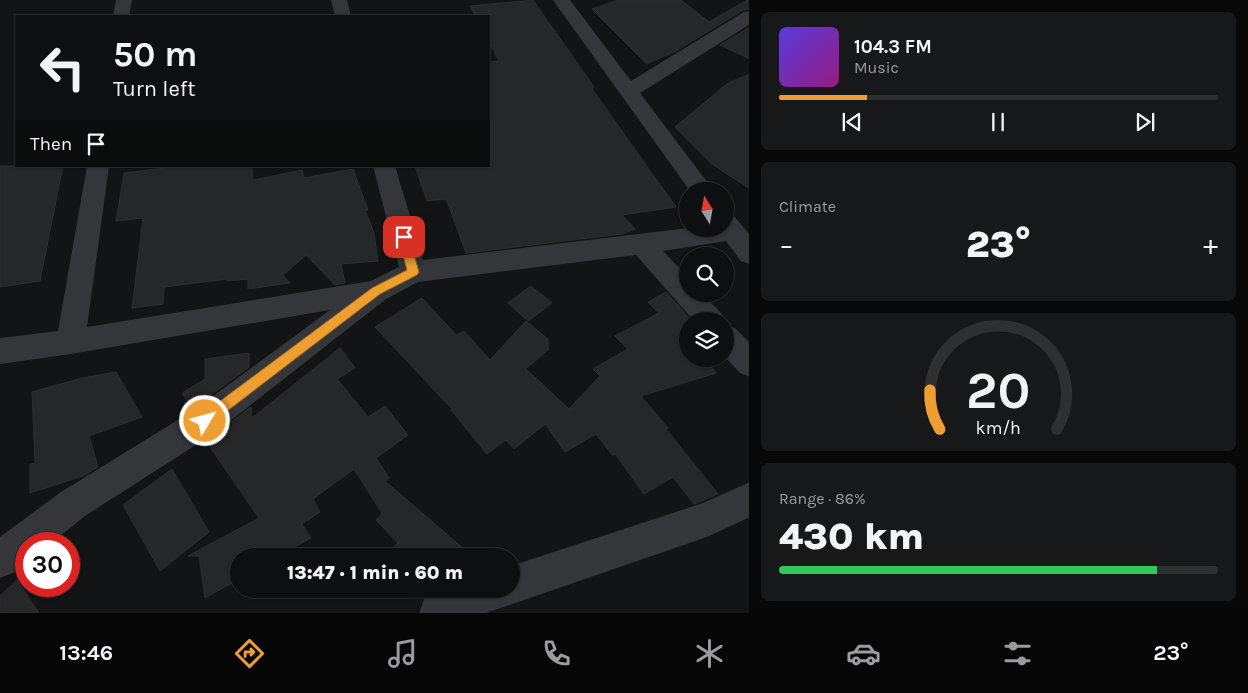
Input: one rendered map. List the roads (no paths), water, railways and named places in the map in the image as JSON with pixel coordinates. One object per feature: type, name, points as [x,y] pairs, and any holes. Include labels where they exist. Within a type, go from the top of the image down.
[{"type":"street","points":[[122,15],[124,0]]},
{"type":"street","points":[[339,0],[343,15]]},
{"type":"street","points":[[561,0],[695,182]]},
{"type":"street","points":[[629,91],[745,23]]},
{"type":"street","points":[[71,342],[98,167]]},
{"type":"street","points":[[384,167],[413,272]]},
{"type":"street","points":[[734,234],[749,254]]},
{"type":"street","points":[[0,560],[73,504],[205,421],[376,291],[413,272],[642,244],[679,236]]},
{"type":"street","points":[[642,244],[703,312]]},
{"type":"street","points":[[0,351],[71,342],[376,291]]},
{"type":"street","points":[[734,347],[749,364]]},
{"type":"street","points":[[520,582],[708,519],[749,499]]},
{"type":"street","points":[[438,613],[474,598]]}]
